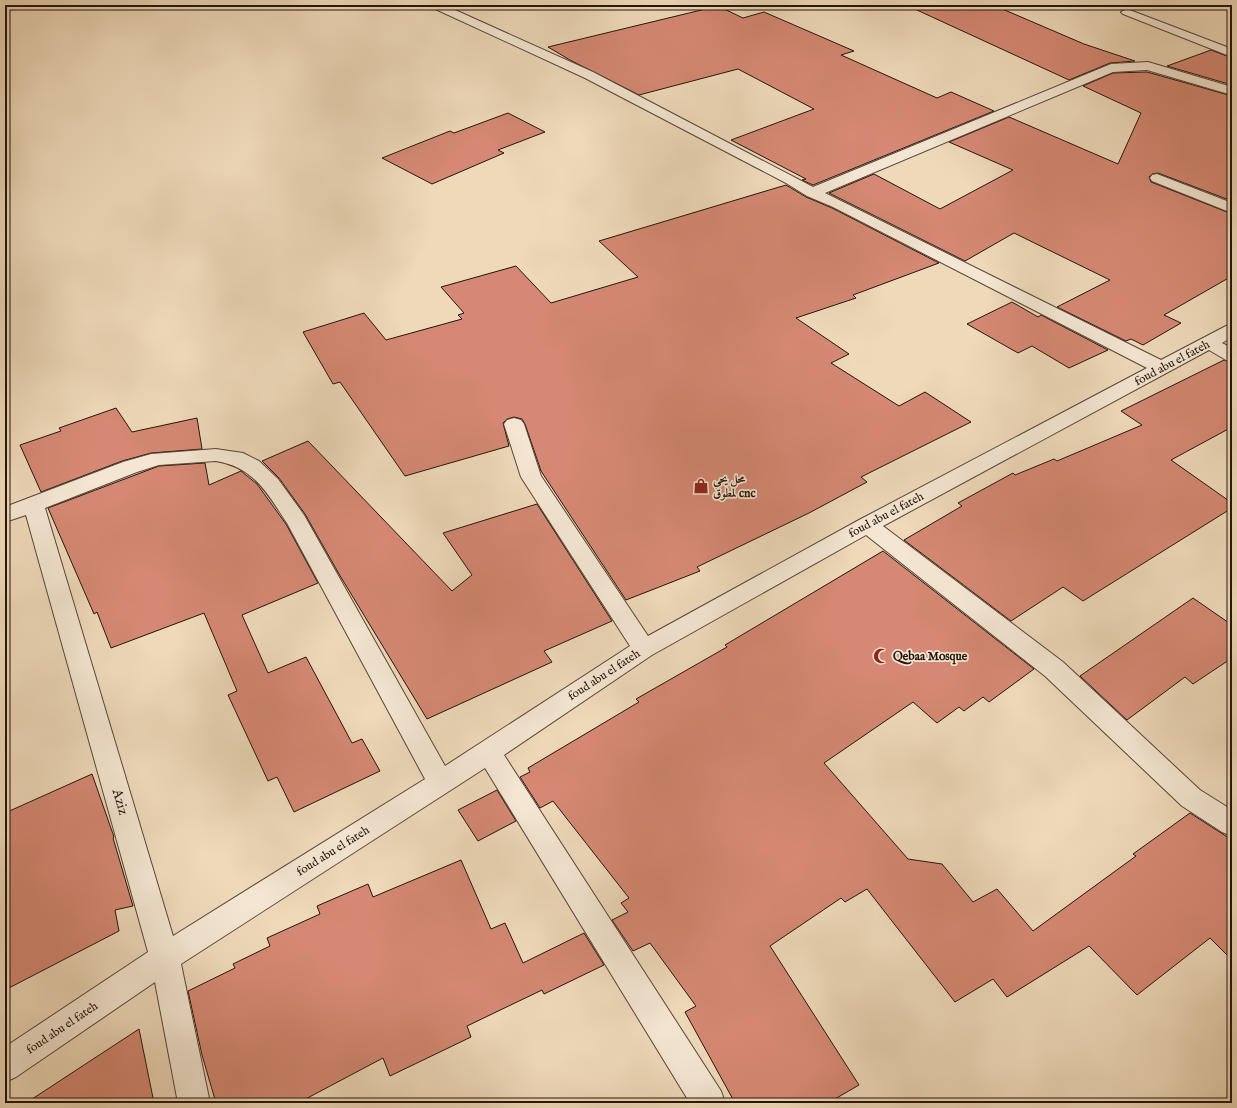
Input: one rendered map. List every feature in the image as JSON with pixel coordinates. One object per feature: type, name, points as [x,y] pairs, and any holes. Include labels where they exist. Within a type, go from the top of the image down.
[{"type":"street","points":[[436,5],[589,75],[791,180],[812,193],[838,204],[1162,368]]},
{"type":"street","points":[[1127,12],[1232,53]]},
{"type":"street","points":[[812,193],[1112,68],[1148,66],[1232,91]]},
{"type":"street","points":[[1156,178],[1232,208]]},
{"type":"street","name":"foud abu el fateh","points":[[5,1066],[165,958],[441,783],[644,648],[867,525],[1232,330]]},
{"type":"street","points":[[1210,343],[1232,356]]},
{"type":"street","points":[[514,424],[531,477],[644,648]]},
{"type":"street","points":[[5,515],[130,467],[158,459],[216,455],[236,458],[252,466],[271,484],[296,520],[441,783]]},
{"type":"street","name":"Aziz","points":[[34,504],[165,958],[194,1103]]},
{"type":"street","points":[[867,525],[1054,669],[1191,798],[1232,824]]},
{"type":"street","points":[[488,751],[709,1103]]},
{"type":"building","points":[[906,5],[993,5],[1084,44],[1135,61],[1110,63],[1069,80]]},
{"type":"building","points":[[718,6],[743,18],[764,12],[854,51],[841,55],[937,98],[951,92],[994,111],[813,185],[802,180],[806,179],[731,140],[814,109],[738,69],[639,95],[570,60],[548,47]]},
{"type":"building","points":[[1211,50],[1232,58],[1232,85],[1167,66]]},
{"type":"building","points":[[1147,72],[1232,96],[1232,201],[1158,173],[1152,174],[1149,177],[1151,182],[1232,214],[1232,276],[1164,315],[1181,323],[1143,345],[1131,339],[1126,341],[1057,307],[1110,280],[1014,233],[965,261],[829,193],[874,174],[940,209],[1013,170],[949,142],[1009,117],[1118,164],[1141,113],[1083,86],[1113,73]]},
{"type":"building","points":[[508,113],[545,132],[498,150],[504,153],[432,184],[382,158],[450,131],[454,133]]},
{"type":"building","points":[[786,185],[806,197],[832,208],[939,263],[853,295],[856,298],[796,318],[849,354],[831,363],[899,406],[925,392],[971,422],[861,477],[867,482],[809,513],[697,567],[700,571],[626,600],[541,471],[522,419],[514,417],[507,419],[503,423],[509,446],[405,476],[340,382],[333,384],[303,332],[364,313],[386,340],[462,319],[458,315],[464,313],[441,287],[516,266],[551,303],[638,277],[599,241]]},
{"type":"building","points":[[1012,302],[1038,317],[1041,315],[1108,350],[1069,368],[1032,346],[1018,353],[967,324]]},
{"type":"building","points":[[1224,360],[1232,362],[1232,427],[1171,460],[1232,503],[1232,508],[1083,601],[1063,587],[1011,621],[904,540],[962,506],[958,503],[1013,473],[1015,475],[1054,459],[1057,461],[1142,425],[1121,411]]},
{"type":"building","points":[[116,408],[132,432],[197,418],[202,449],[151,453],[122,461],[41,492],[20,445],[61,431],[59,428]]},
{"type":"building","points":[[308,441],[452,591],[472,575],[443,533],[537,504],[612,621],[544,651],[552,662],[427,719],[339,574],[305,514],[279,478],[262,461]]},
{"type":"building","points":[[205,463],[209,485],[241,471],[257,484],[286,524],[318,583],[242,615],[268,673],[306,657],[352,743],[362,739],[380,771],[294,812],[277,777],[268,781],[228,695],[237,691],[204,613],[111,648],[97,612],[94,614],[48,508],[159,466]]},
{"type":"building","points":[[883,551],[1034,669],[989,702],[983,697],[964,711],[959,707],[937,723],[913,702],[824,763],[908,859],[942,864],[973,902],[997,889],[1033,931],[1136,856],[1133,854],[1190,813],[1232,840],[1232,960],[1210,938],[1137,995],[1089,946],[1007,997],[993,979],[955,1002],[867,889],[845,902],[841,898],[770,946],[859,1085],[828,1103],[735,1103],[685,1012],[696,1006],[650,943],[633,951],[612,920],[628,912],[621,903],[629,898],[553,801],[540,808],[520,777],[530,772],[528,768],[639,702],[636,699],[727,647],[725,645]]},
{"type":"building","points":[[1193,598],[1232,625],[1232,658],[1193,684],[1185,677],[1127,720],[1080,676]]},
{"type":"building","points":[[92,774],[114,837],[113,838],[133,906],[115,910],[119,931],[5,990],[5,813]]},
{"type":"building","points":[[497,790],[516,821],[478,841],[458,810]]},
{"type":"building","points":[[461,860],[491,929],[505,923],[523,963],[584,933],[604,965],[544,994],[542,990],[467,1026],[471,1037],[390,1076],[383,1058],[298,1103],[216,1103],[202,1055],[188,991],[235,968],[233,964],[270,946],[267,938],[320,914],[317,906],[368,884],[373,897]]},
{"type":"building","points":[[139,1029],[154,1103],[26,1103]]},
{"type":"place","name":"محل يحي لمطوق cnc","points":[[701,486]]},
{"type":"place","name":"Qebaa Mosque","points":[[881,656]]}]
